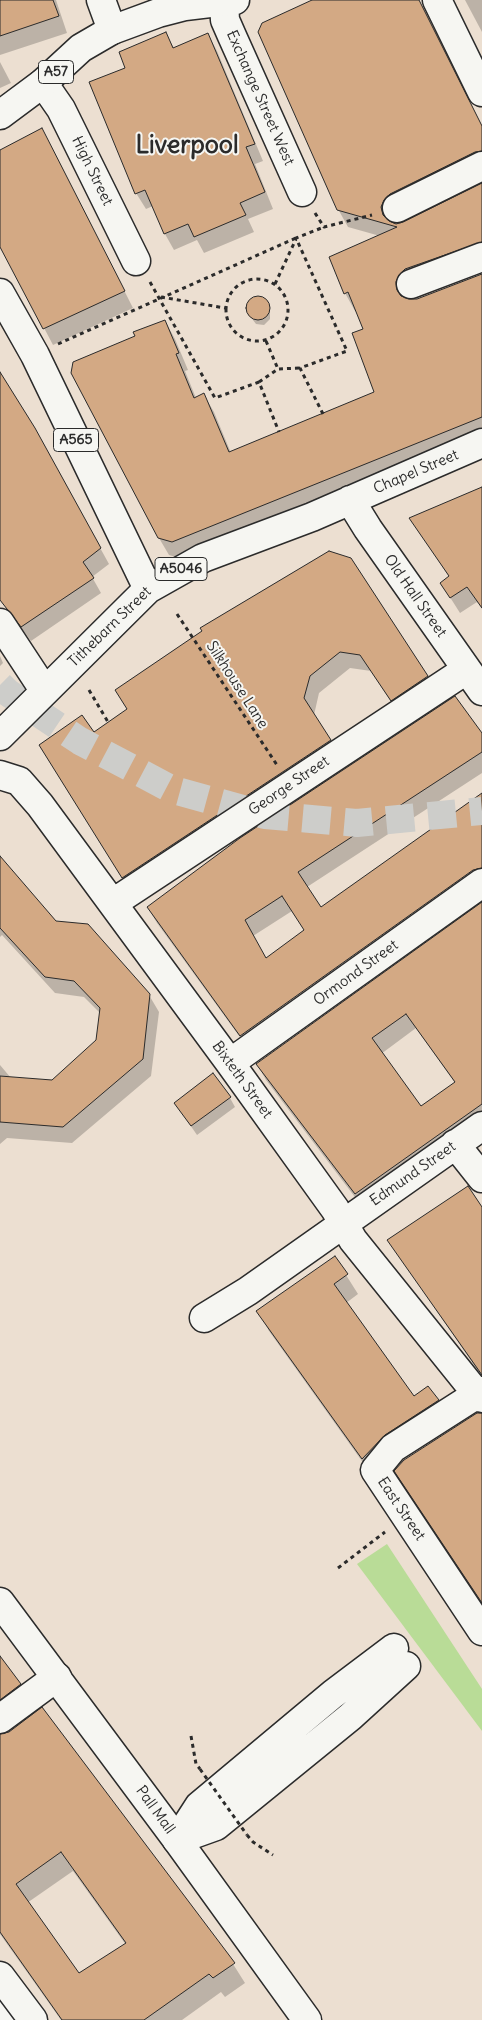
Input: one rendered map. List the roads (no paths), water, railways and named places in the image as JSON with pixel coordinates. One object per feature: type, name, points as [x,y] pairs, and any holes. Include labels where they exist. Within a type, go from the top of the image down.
[{"type":"street","points":[[101,0],[112,30]]},
{"type":"street","points":[[437,0],[482,92]]},
{"type":"street","name":"A57","points":[[0,116],[43,84],[81,48],[112,30],[158,13],[185,6],[229,1]]},
{"type":"street","name":"Exchange Street West","points":[[229,1],[225,20],[302,192]]},
{"type":"street","name":"High Street","points":[[43,84],[61,109],[136,261]]},
{"type":"street","points":[[397,208],[482,166]]},
{"type":"street","points":[[412,284],[482,257]]},
{"type":"street","name":"A565","points":[[0,293],[35,354],[148,589]]},
{"type":"street","name":"Chapel Street","points":[[350,500],[482,443]]},
{"type":"street","name":"Tithebarn Street","points":[[0,736],[44,690],[148,589],[203,558],[312,517],[350,500]]},
{"type":"street","name":"Old Hall Street","points":[[350,500],[368,529],[474,680]]},
{"type":"street","points":[[0,623],[44,690]]},
{"type":"street","name":"George Street","points":[[113,903],[474,680]]},
{"type":"street","name":"Bixteth Street","points":[[0,775],[19,781],[40,805],[230,1062],[353,1240],[480,1394]]},
{"type":"street","name":"Ormond Street","points":[[230,1062],[482,883]]},
{"type":"street","name":"Edmund Street","points":[[204,1318],[262,1290],[343,1223],[482,1126]]},
{"type":"street","points":[[455,1144],[482,1178]]},
{"type":"street","name":"East Street","points":[[480,1394],[390,1445],[374,1470],[481,1626]]},
{"type":"street","name":"Pall Mall","points":[[0,1602],[177,1840],[297,2016]]},
{"type":"street","points":[[177,1840],[216,1826],[350,1717],[400,1657]]},
{"type":"street","points":[[0,1719],[57,1677]]},
{"type":"street","points":[[0,1976],[33,2020]]},
{"type":"tunnel","points":[[0,685],[7,692],[80,741],[173,790],[265,815],[357,823],[482,811]]},
{"type":"district","name":"Liverpool","points":[[187,146]]}]
